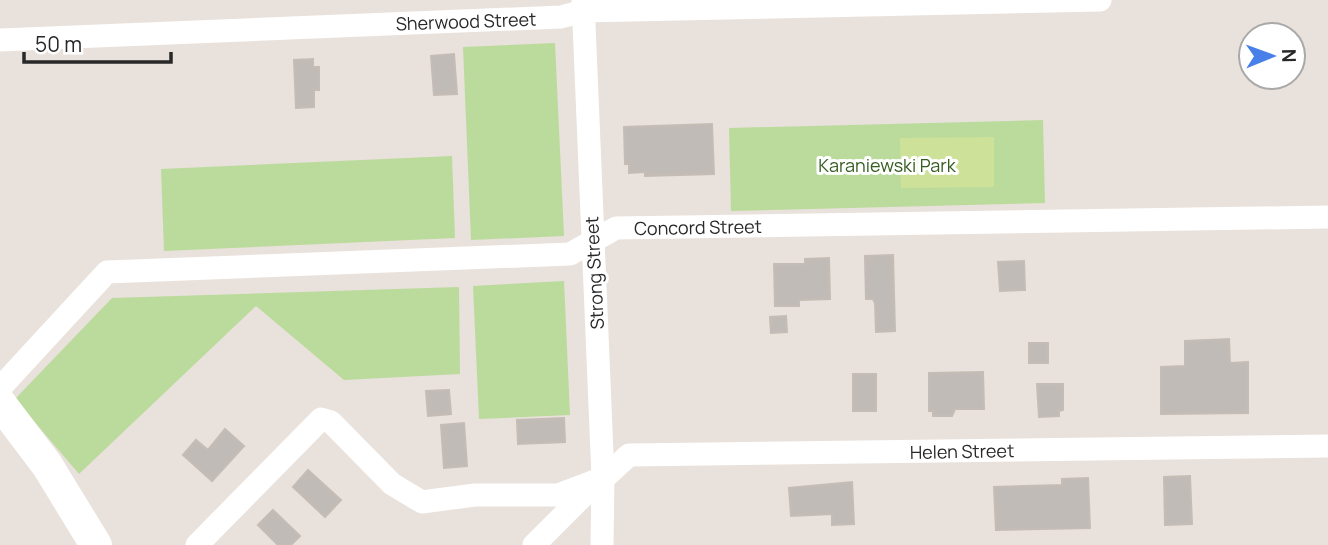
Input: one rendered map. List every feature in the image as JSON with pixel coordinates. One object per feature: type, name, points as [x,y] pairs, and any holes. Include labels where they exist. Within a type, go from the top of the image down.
[{"type":"street","name":"Sherwood Street","points":[[0,40],[561,17],[583,5],[1100,0]]},
{"type":"street","name":"Strong Street","points":[[583,5],[603,478],[602,545]]},
{"type":"street","name":"Concord Street","points":[[0,388],[107,272],[570,254],[620,228],[1328,217]]},
{"type":"street","points":[[0,404],[47,465],[96,545]]},
{"type":"street","points":[[197,545],[321,419],[331,422],[392,484],[422,502],[475,495],[558,495],[603,478]]},
{"type":"street","name":"Helen Street","points":[[534,545],[578,498],[629,455],[1328,446]]},
{"type":"green space","points":[[555,43],[564,236],[471,240],[463,47]]},
{"type":"green space","name":"Karaniewski Park","points":[[1043,120],[1045,203],[731,211],[729,128]]},
{"type":"green space","points":[[994,137],[994,187],[901,188],[900,138]]},
{"type":"green space","points":[[452,156],[455,238],[164,251],[161,169]]},
{"type":"green space","points":[[564,281],[570,415],[479,419],[473,286]]},
{"type":"green space","points":[[459,287],[460,374],[344,380],[256,306],[79,474],[15,399],[112,298]]},
{"type":"building","points":[[454,54],[457,94],[434,95],[431,56]]},
{"type":"building","points":[[313,59],[313,67],[319,67],[319,90],[314,90],[314,107],[296,108],[294,60]]},
{"type":"building","points":[[712,124],[714,174],[645,176],[645,172],[629,173],[629,164],[625,164],[624,127]]},
{"type":"building","points":[[893,255],[895,331],[876,332],[875,303],[873,299],[866,299],[865,256]]},
{"type":"building","points":[[829,258],[830,299],[799,300],[799,306],[775,306],[774,264],[805,264],[805,259]]},
{"type":"building","points":[[1024,261],[1025,290],[1000,291],[998,262]]},
{"type":"building","points":[[786,316],[787,332],[771,333],[770,317]]},
{"type":"building","points":[[1229,339],[1230,363],[1248,362],[1248,413],[1161,414],[1161,367],[1185,366],[1185,341]]},
{"type":"building","points":[[1029,343],[1048,343],[1048,363],[1029,363]]},
{"type":"building","points":[[983,372],[984,409],[955,409],[952,416],[933,416],[933,411],[929,411],[929,373]]},
{"type":"building","points":[[853,374],[876,374],[876,411],[853,411]]},
{"type":"building","points":[[1037,384],[1063,384],[1063,410],[1059,411],[1059,416],[1039,417]]},
{"type":"building","points":[[449,390],[451,414],[428,416],[426,391]]},
{"type":"building","points":[[564,418],[565,442],[518,444],[517,420]]},
{"type":"building","points":[[464,423],[467,466],[444,468],[441,425]]},
{"type":"building","points":[[225,429],[244,446],[212,481],[183,455],[196,440],[208,450]]},
{"type":"building","points":[[308,470],[341,500],[325,517],[293,487]]},
{"type":"building","points":[[1190,476],[1192,524],[1165,525],[1164,477]]},
{"type":"building","points":[[1088,478],[1090,528],[996,530],[994,487],[1062,485],[1062,479]]},
{"type":"building","points":[[852,482],[854,524],[832,525],[832,514],[791,516],[789,488]]},
{"type":"building","points":[[273,510],[300,536],[291,545],[278,545],[258,525]]}]
